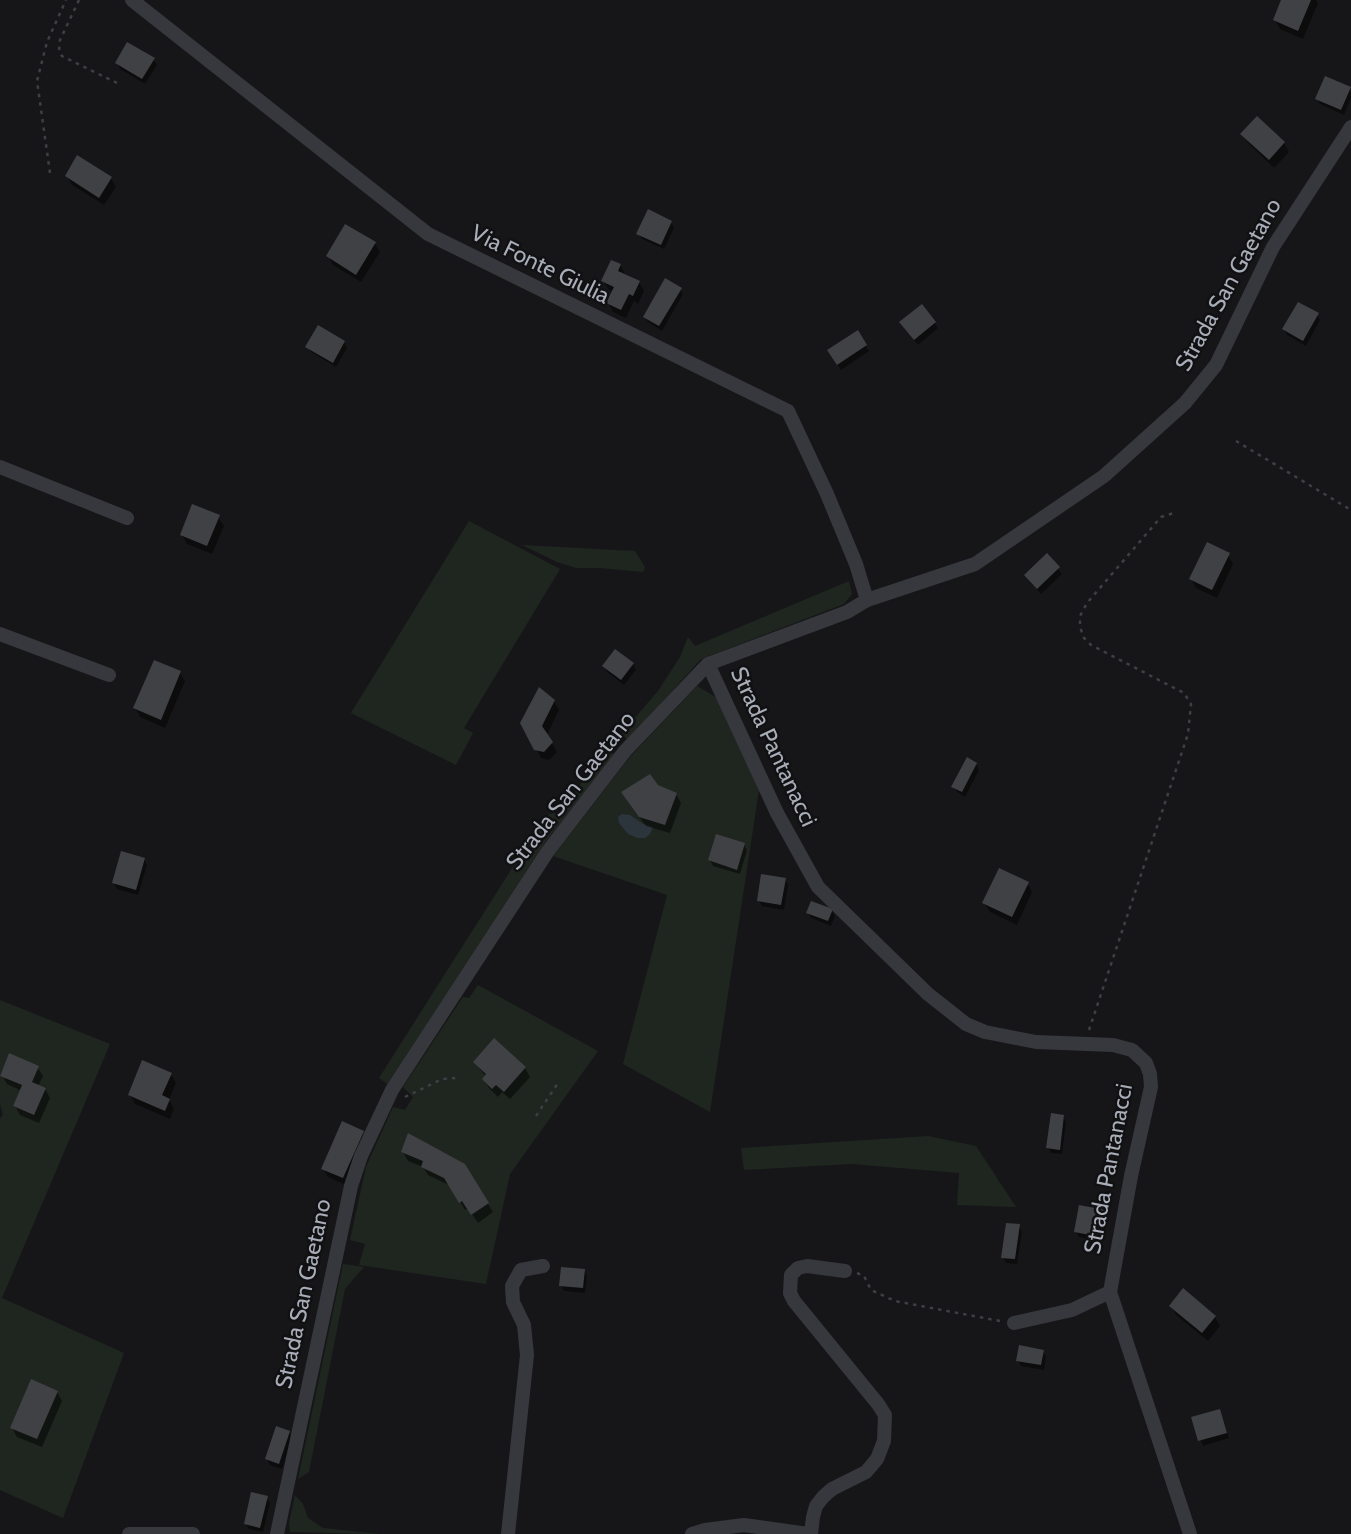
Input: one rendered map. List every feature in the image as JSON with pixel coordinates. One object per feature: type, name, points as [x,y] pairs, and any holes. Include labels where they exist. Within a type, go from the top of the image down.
[{"type":"street","name":"Via Fonte Giulia","points":[[132,0],[428,234],[788,411],[827,494],[856,564],[867,600]]},
{"type":"street","name":"Strada San Gaetano","points":[[276,1534],[277,1503],[351,1186],[361,1156],[392,1090],[548,851],[625,751],[708,664],[847,612],[867,600],[975,564],[1104,476],[1185,403],[1216,365],[1273,247],[1351,127]]},
{"type":"street","points":[[0,467],[127,518]]},
{"type":"street","points":[[0,634],[109,675]]},
{"type":"street","name":"Strada Pantanacci","points":[[708,664],[800,857],[818,887],[928,994],[966,1024],[1004,1037],[1036,1042],[1084,1043],[1132,1050],[1146,1063],[1151,1087],[1131,1176],[1110,1292],[1190,1534]]},
{"type":"street","points":[[508,1534],[527,1355],[524,1325],[513,1302],[512,1286],[521,1270],[543,1266]]},
{"type":"street","points":[[692,1534],[724,1526],[758,1525],[809,1534],[816,1506],[823,1497],[832,1489],[866,1472],[877,1459],[884,1441],[885,1415],[790,1293],[791,1275],[799,1268],[807,1266],[845,1270]]},
{"type":"street","points":[[1014,1323],[1072,1310],[1110,1292]]},
{"type":"street","points":[[129,1534],[193,1534]]},
{"type":"path","points":[[50,173],[37,81],[47,42],[66,0]]},
{"type":"path","points":[[79,0],[60,40],[59,51],[62,56],[117,83]]},
{"type":"path","points":[[1236,441],[1351,510]]},
{"type":"path","points":[[1084,1043],[1188,734],[1191,704],[1184,692],[1091,645],[1084,638],[1080,616],[1087,603],[1161,517],[1177,512]]},
{"type":"path","points":[[402,1099],[442,1079],[456,1077]]},
{"type":"path","points":[[536,1116],[558,1083]]},
{"type":"path","points":[[845,1270],[864,1276],[871,1290],[895,1301],[1014,1323]]},
{"type":"shaded area","points":[[469,521],[560,569],[464,728],[473,733],[456,765],[351,713]]},
{"type":"shaded area","points":[[522,545],[635,551],[645,567],[643,572],[576,568]]},
{"type":"shaded area","points":[[849,581],[852,594],[844,604],[701,659],[628,740],[621,734],[658,691],[680,657],[688,637],[695,646]]},
{"type":"shaded area","points":[[697,686],[719,699],[759,790],[710,1112],[623,1064],[667,895],[553,856],[630,757]]},
{"type":"shaded area","points":[[610,750],[615,755],[546,841],[389,1085],[379,1078],[528,843],[549,814],[560,812],[603,753]]},
{"type":"shaded area","points":[[622,814],[630,815],[653,827],[650,834],[645,838],[637,838],[628,834],[619,823],[618,817]]},
{"type":"shaded area","points":[[478,985],[598,1051],[510,1174],[486,1284],[359,1265],[365,1244],[350,1240],[366,1167],[393,1107],[405,1110],[413,1097],[403,1087],[463,997],[469,998]]},
{"type":"shaded area","points":[[0,1000],[110,1044],[2,1298],[124,1353],[63,1518],[0,1490],[0,1118],[3,1115],[0,1104],[0,1076],[22,1085],[13,1106],[34,1115],[46,1088],[32,1082],[9,1054],[0,1075]]},
{"type":"shaded area","points":[[928,1136],[976,1146],[1016,1207],[957,1205],[959,1173],[852,1164],[744,1170],[741,1148]]},
{"type":"shaded area","points":[[343,1264],[364,1267],[345,1289],[309,1472],[298,1479]]},
{"type":"shaded area","points":[[295,1495],[303,1504],[308,1518],[323,1528],[379,1534],[290,1532],[289,1523]]},
{"type":"building","points":[[1281,0],[1311,0],[1298,31],[1273,20]]},
{"type":"building","points":[[127,42],[155,58],[142,79],[115,63]]},
{"type":"building","points":[[1325,76],[1351,87],[1341,110],[1315,99]]},
{"type":"building","points":[[1257,116],[1285,142],[1269,160],[1240,134]]},
{"type":"building","points":[[77,155],[112,177],[99,198],[65,176]]},
{"type":"building","points":[[648,209],[672,221],[661,245],[636,234]]},
{"type":"building","points":[[345,224],[376,242],[356,275],[326,256]]},
{"type":"building","points":[[611,260],[621,264],[618,271],[640,281],[633,296],[629,294],[621,310],[606,303],[614,287],[601,281]]},
{"type":"building","points":[[665,278],[682,288],[659,326],[643,317]]},
{"type":"building","points":[[1298,302],[1319,313],[1303,341],[1282,329]]},
{"type":"building","points":[[922,304],[936,322],[914,340],[899,322]]},
{"type":"building","points":[[318,325],[345,341],[333,363],[305,347]]},
{"type":"building","points":[[858,330],[867,345],[837,365],[827,350]]},
{"type":"building","points":[[192,504],[220,515],[207,546],[180,535]]},
{"type":"building","points":[[1207,542],[1230,553],[1212,590],[1189,579]]},
{"type":"building","points":[[1047,553],[1060,567],[1037,589],[1024,575]]},
{"type":"building","points":[[615,649],[634,663],[621,680],[602,666]]},
{"type":"building","points":[[154,660],[181,671],[161,720],[133,708]]},
{"type":"building","points":[[539,687],[555,700],[542,726],[553,742],[544,752],[534,750],[520,723]]},
{"type":"building","points":[[967,757],[977,763],[962,792],[951,787]]},
{"type":"building","points":[[650,774],[658,785],[677,793],[665,825],[639,817],[621,792]]},
{"type":"building","points":[[716,834],[745,843],[737,870],[708,860]]},
{"type":"building","points":[[121,851],[145,858],[136,890],[112,883]]},
{"type":"building","points":[[999,868],[1029,882],[1012,917],[982,903]]},
{"type":"building","points":[[761,874],[786,878],[781,905],[757,901]]},
{"type":"building","points":[[811,901],[833,909],[828,921],[806,913]]},
{"type":"building","points":[[494,1038],[526,1067],[504,1092],[496,1085],[492,1089],[482,1079],[486,1074],[473,1062]]},
{"type":"building","points":[[9,1053],[39,1066],[32,1082],[46,1088],[34,1115],[13,1106],[22,1085],[0,1076]]},
{"type":"building","points":[[142,1060],[172,1073],[162,1095],[170,1099],[165,1111],[128,1095]]},
{"type":"building","points":[[1051,1113],[1064,1115],[1060,1150],[1046,1148]]},
{"type":"building","points":[[342,1121],[364,1131],[343,1178],[321,1169]]},
{"type":"building","points":[[408,1133],[465,1164],[489,1203],[471,1215],[462,1201],[459,1203],[444,1178],[421,1167],[423,1161],[401,1152]]},
{"type":"building","points":[[1079,1205],[1106,1210],[1101,1237],[1074,1232]]},
{"type":"building","points":[[1006,1223],[1020,1224],[1015,1259],[1001,1258]]},
{"type":"building","points":[[561,1267],[585,1269],[583,1288],[559,1286]]},
{"type":"building","points":[[1183,1288],[1216,1316],[1202,1333],[1169,1306]]},
{"type":"building","points":[[1019,1345],[1044,1350],[1041,1365],[1016,1361]]},
{"type":"building","points":[[31,1379],[58,1391],[37,1439],[10,1428]]},
{"type":"building","points":[[1220,1409],[1227,1433],[1198,1441],[1191,1417]]},
{"type":"building","points":[[276,1426],[290,1431],[279,1464],[265,1459]]},
{"type":"building","points":[[251,1492],[268,1496],[260,1528],[244,1524]]}]
